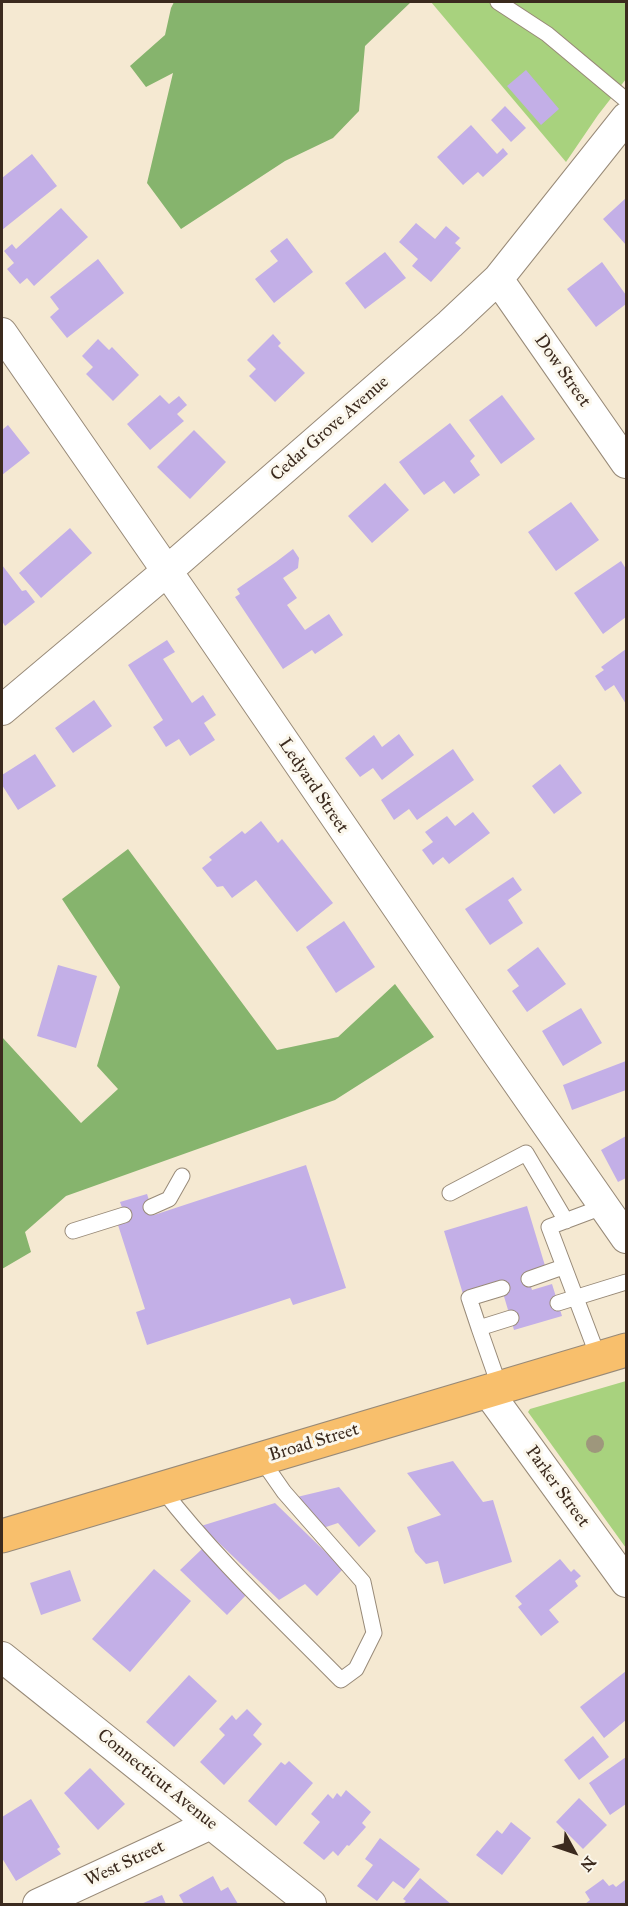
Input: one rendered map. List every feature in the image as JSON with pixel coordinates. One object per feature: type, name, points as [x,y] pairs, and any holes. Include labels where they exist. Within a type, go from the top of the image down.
[{"type":"main road","name":"Broad Street","points":[[2,1536],[613,1354]]},
{"type":"street","name":"Cedar Grove Avenue","points":[[2,710],[167,572],[450,324],[498,279],[627,118]]},
{"type":"street","name":"Dow Street","points":[[498,279],[627,463]]},
{"type":"street","name":"Ledyard Street","points":[[2,333],[346,834],[541,1144],[605,1206],[627,1238]]},
{"type":"street","name":"Parker Street","points":[[494,1390],[627,1582]]},
{"type":"street","name":"Connecticut Avenue","points":[[2,1657],[311,1905]]},
{"type":"street","name":"West Street","points":[[39,1905],[211,1824]]},
{"type":"lane","points":[[498,2],[548,34],[627,100]]},
{"type":"lane","points":[[450,1193],[541,1144],[566,1221]]},
{"type":"lane","points":[[151,1207],[169,1199],[182,1176]]},
{"type":"lane","points":[[605,1206],[549,1227],[576,1298],[613,1354]]},
{"type":"lane","points":[[73,1231],[124,1215]]},
{"type":"lane","points":[[529,1279],[563,1267]]},
{"type":"lane","points":[[558,1303],[627,1282]]},
{"type":"lane","points":[[494,1390],[469,1298],[502,1288]]},
{"type":"lane","points":[[479,1328],[511,1318]]},
{"type":"lane","points":[[162,1489],[211,1547],[341,1680],[356,1668],[374,1633],[363,1582],[284,1492],[261,1459]]},
{"type":"green space","points":[[174,2],[411,2],[365,46],[359,111],[333,138],[285,161],[181,229],[147,183],[173,73],[146,87],[130,66],[165,35]]},
{"type":"green space","points":[[431,2],[626,2],[626,79],[566,162]]},
{"type":"green space","points":[[128,849],[277,1050],[338,1037],[395,984],[434,1037],[335,1100],[66,1196],[25,1232],[31,1252],[2,1269],[2,1037],[81,1123],[118,1089],[97,1066],[120,987],[62,899]]},
{"type":"green space","points":[[626,1381],[626,1548],[528,1412],[530,1409]]},
{"type":"building","points":[[526,70],[559,109],[541,125],[507,86]]},
{"type":"building","points":[[505,106],[526,128],[511,142],[491,120]]},
{"type":"building","points":[[471,125],[497,154],[503,148],[508,154],[483,177],[478,172],[463,185],[437,157]]},
{"type":"building","points":[[32,154],[57,186],[2,230],[2,178]]},
{"type":"building","points":[[626,198],[626,245],[603,219]]},
{"type":"building","points":[[61,208],[88,237],[34,286],[27,278],[20,284],[7,269],[14,263],[4,251],[12,244],[16,249]]},
{"type":"building","points":[[416,223],[435,239],[446,226],[460,238],[455,243],[461,248],[431,282],[412,266],[418,259],[399,242]]},
{"type":"building","points":[[287,238],[313,272],[274,303],[255,279],[278,261],[270,251]]},
{"type":"building","points":[[385,252],[406,278],[365,309],[345,283]]},
{"type":"building","points":[[98,259],[124,293],[67,338],[50,317],[59,309],[50,297]]},
{"type":"building","points":[[602,262],[626,295],[626,304],[596,327],[567,289]]},
{"type":"building","points":[[273,334],[281,343],[278,346],[305,373],[275,402],[249,376],[256,369],[247,360]]},
{"type":"building","points":[[98,339],[109,350],[112,347],[139,375],[113,401],[86,374],[93,367],[82,356]]},
{"type":"building","points":[[160,395],[169,404],[179,396],[187,405],[177,414],[184,421],[150,450],[127,424]]},
{"type":"building","points":[[502,395],[535,439],[501,464],[469,420]]},
{"type":"building","points":[[450,423],[475,456],[470,461],[480,475],[454,494],[444,481],[424,495],[399,462]]},
{"type":"building","points":[[8,425],[30,453],[2,475],[2,430]]},
{"type":"building","points":[[194,430],[226,462],[190,499],[157,467]]},
{"type":"building","points":[[385,483],[409,510],[372,543],[348,516]]},
{"type":"building","points":[[571,502],[599,540],[556,571],[528,532]]},
{"type":"building","points":[[70,528],[92,553],[41,598],[19,573]]},
{"type":"building","points":[[293,549],[299,558],[298,568],[283,578],[297,598],[287,605],[305,630],[329,614],[343,635],[315,654],[312,650],[283,669],[235,597],[240,594],[237,589]]},
{"type":"building","points":[[621,561],[626,569],[626,617],[603,634],[574,593]]},
{"type":"building","points":[[2,565],[22,591],[26,590],[35,602],[5,626],[2,621]]},
{"type":"building","points":[[167,640],[175,652],[163,659],[192,703],[203,695],[216,715],[204,723],[215,740],[190,756],[179,739],[166,747],[153,727],[163,720],[128,665]]},
{"type":"building","points":[[626,649],[626,704],[614,685],[605,691],[595,676],[604,670],[601,667]]},
{"type":"building","points":[[94,700],[112,726],[73,753],[55,728]]},
{"type":"building","points":[[399,734],[414,755],[382,780],[373,768],[360,777],[345,758],[374,735],[382,747]]},
{"type":"building","points":[[453,749],[474,780],[417,820],[409,809],[394,820],[381,800]]},
{"type":"building","points":[[35,754],[56,786],[18,810],[2,785],[2,775]]},
{"type":"building","points":[[560,764],[582,793],[554,814],[532,786]]},
{"type":"building","points":[[473,812],[490,833],[449,864],[443,857],[433,865],[422,850],[433,842],[425,832],[447,816],[455,826]]},
{"type":"building","points":[[261,821],[278,843],[282,839],[333,903],[297,932],[256,880],[232,898],[223,886],[217,887],[202,868],[212,860],[209,857],[242,831],[245,834]]},
{"type":"building","points":[[513,877],[522,890],[508,900],[523,923],[490,945],[465,909]]},
{"type":"building","points":[[344,921],[375,967],[336,993],[306,947]]},
{"type":"building","points":[[538,947],[566,984],[527,1012],[512,991],[519,986],[507,970]]},
{"type":"building","points":[[58,965],[97,976],[76,1048],[37,1036]]},
{"type":"building","points":[[581,1008],[602,1043],[563,1066],[542,1031]]},
{"type":"building","points":[[626,1061],[626,1090],[572,1110],[563,1085]]},
{"type":"building","points":[[626,1136],[626,1178],[618,1182],[601,1150]]},
{"type":"building","points":[[306,1165],[346,1288],[293,1305],[290,1298],[147,1345],[136,1312],[145,1309],[118,1225],[127,1222],[120,1202],[147,1194],[154,1215]]},
{"type":"building","points":[[527,1206],[546,1269],[527,1274],[532,1290],[552,1284],[562,1316],[514,1330],[500,1283],[463,1294],[444,1231]]},
{"type":"building","points":[[453,1461],[483,1502],[493,1500],[512,1562],[444,1584],[438,1561],[426,1564],[415,1552],[407,1527],[441,1515],[407,1473]]},
{"type":"building","points":[[339,1487],[376,1531],[359,1547],[338,1523],[323,1528],[297,1497]]},
{"type":"building","points":[[275,1503],[343,1569],[317,1596],[305,1584],[279,1600],[201,1526]]},
{"type":"building","points":[[202,1549],[248,1593],[227,1615],[180,1570]]},
{"type":"building","points":[[560,1559],[571,1572],[574,1569],[581,1576],[575,1581],[578,1586],[549,1610],[559,1622],[541,1636],[518,1607],[522,1604],[515,1596]]},
{"type":"building","points":[[154,1569],[191,1601],[130,1672],[92,1639]]},
{"type":"building","points":[[70,1570],[81,1601],[41,1615],[30,1583]]},
{"type":"building","points":[[626,1671],[626,1720],[604,1738],[580,1707]]},
{"type":"building","points":[[189,1675],[217,1701],[174,1747],[146,1722]]},
{"type":"building","points":[[247,1709],[262,1724],[253,1735],[262,1744],[224,1785],[200,1762],[225,1735],[219,1729],[232,1715],[236,1720]]},
{"type":"building","points":[[593,1736],[609,1757],[579,1780],[564,1760]]},
{"type":"building","points":[[626,1757],[626,1804],[610,1815],[589,1783]]},
{"type":"building","points":[[289,1761],[313,1783],[276,1826],[248,1801],[281,1762],[285,1765]]},
{"type":"building","points":[[90,1768],[125,1804],[98,1830],[64,1793]]},
{"type":"building","points":[[346,1790],[371,1812],[362,1823],[366,1827],[349,1846],[347,1845],[338,1856],[333,1851],[324,1860],[303,1843],[320,1822],[311,1814],[328,1794],[333,1799],[337,1793],[341,1797]]},
{"type":"building","points":[[579,1798],[607,1825],[583,1849],[556,1822]]},
{"type":"building","points":[[31,1799],[60,1847],[57,1849],[61,1854],[16,1881],[2,1858],[2,1817]]},
{"type":"building","points":[[511,1822],[531,1838],[502,1875],[476,1855],[497,1830],[502,1834]]},
{"type":"building","points":[[380,1838],[420,1869],[404,1889],[393,1881],[377,1901],[357,1886],[373,1865],[365,1859]]},
{"type":"building","points":[[213,1876],[221,1891],[228,1887],[238,1904],[184,1904],[179,1895]]},
{"type":"building","points":[[420,1878],[451,1904],[403,1904],[406,1901],[403,1899]]},
{"type":"building","points":[[603,1879],[609,1886],[613,1884],[616,1887],[625,1880],[626,1904],[585,1904],[590,1900],[585,1892]]},
{"type":"building","points":[[162,1895],[166,1904],[141,1904]]}]
